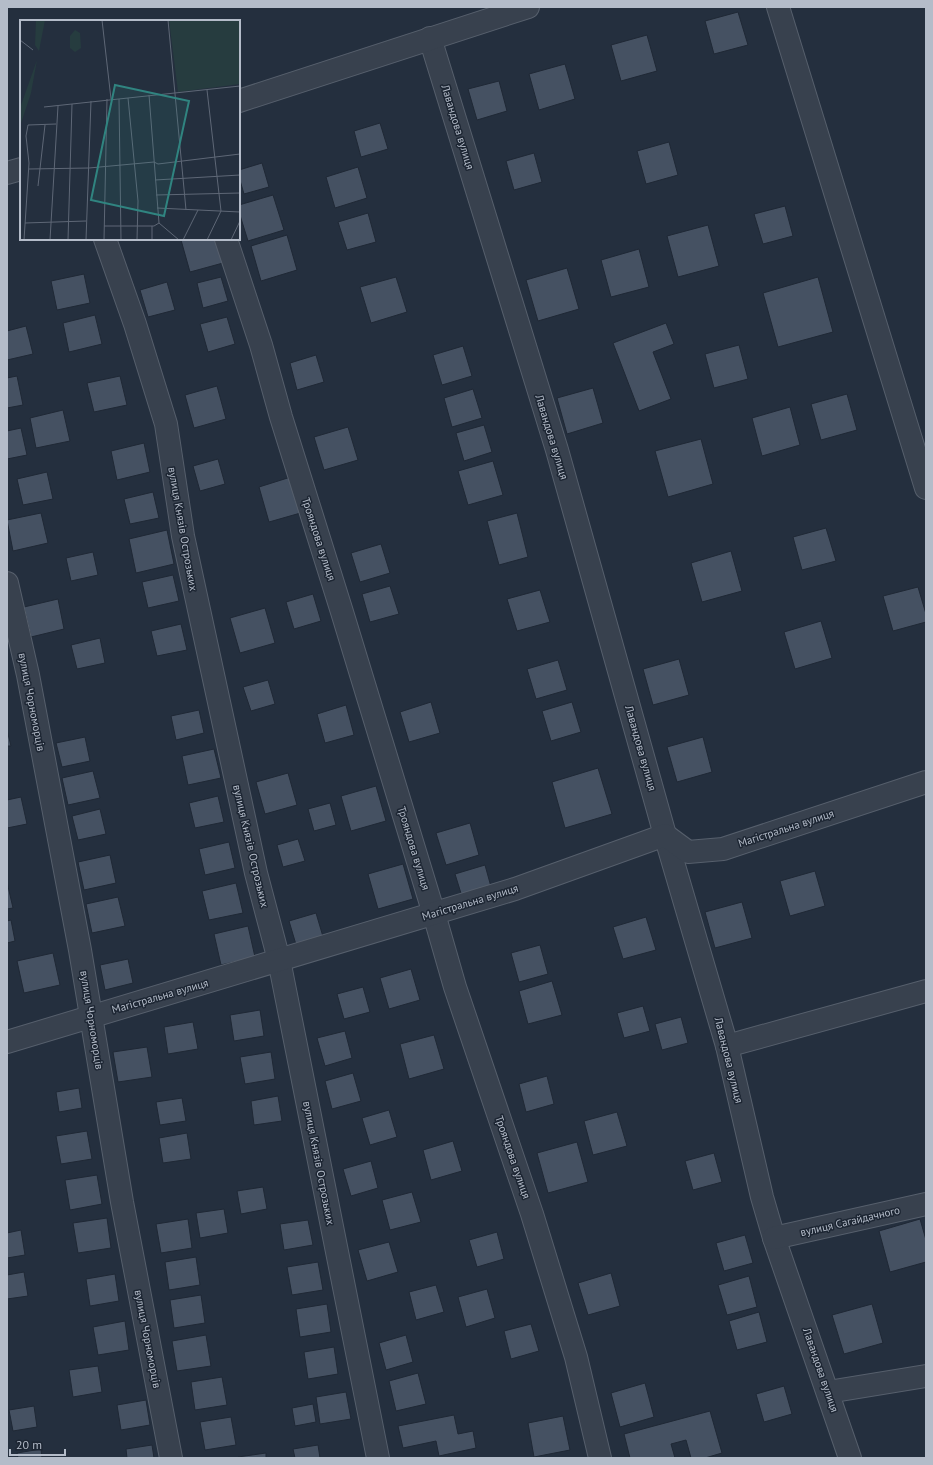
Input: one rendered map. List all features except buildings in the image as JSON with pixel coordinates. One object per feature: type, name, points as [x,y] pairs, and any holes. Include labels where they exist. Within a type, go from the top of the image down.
[{"type":"street","points":[[240,101],[528,7]]},
{"type":"street","points":[[778,7],[926,488]]},
{"type":"street","name":"Лавандова вулиця","points":[[430,38],[557,450],[726,1046],[762,1197],[774,1238],[850,1458]]},
{"type":"street","points":[[7,173],[20,169]]},
{"type":"street","name":"вулиця Князів Острозьких","points":[[105,240],[135,324],[166,424],[183,536],[255,866],[279,960],[378,1458]]},
{"type":"street","name":"Трояндова вулиця","points":[[226,240],[261,345],[280,417],[434,914],[455,987],[539,1237],[576,1357],[600,1458]]},
{"type":"street","name":"вулиця Чорноморців","points":[[7,583],[28,675],[80,950],[122,1202],[171,1458]]},
{"type":"street","name":"Магістральна вулиця","points":[[7,1042],[515,889],[665,835],[688,852],[723,849],[926,782]]},
{"type":"street","points":[[726,1046],[926,991]]},
{"type":"street","name":"вулиця Сагайдачного","points":[[774,1238],[926,1204]]},
{"type":"street","points":[[828,1392],[926,1376]]}]
